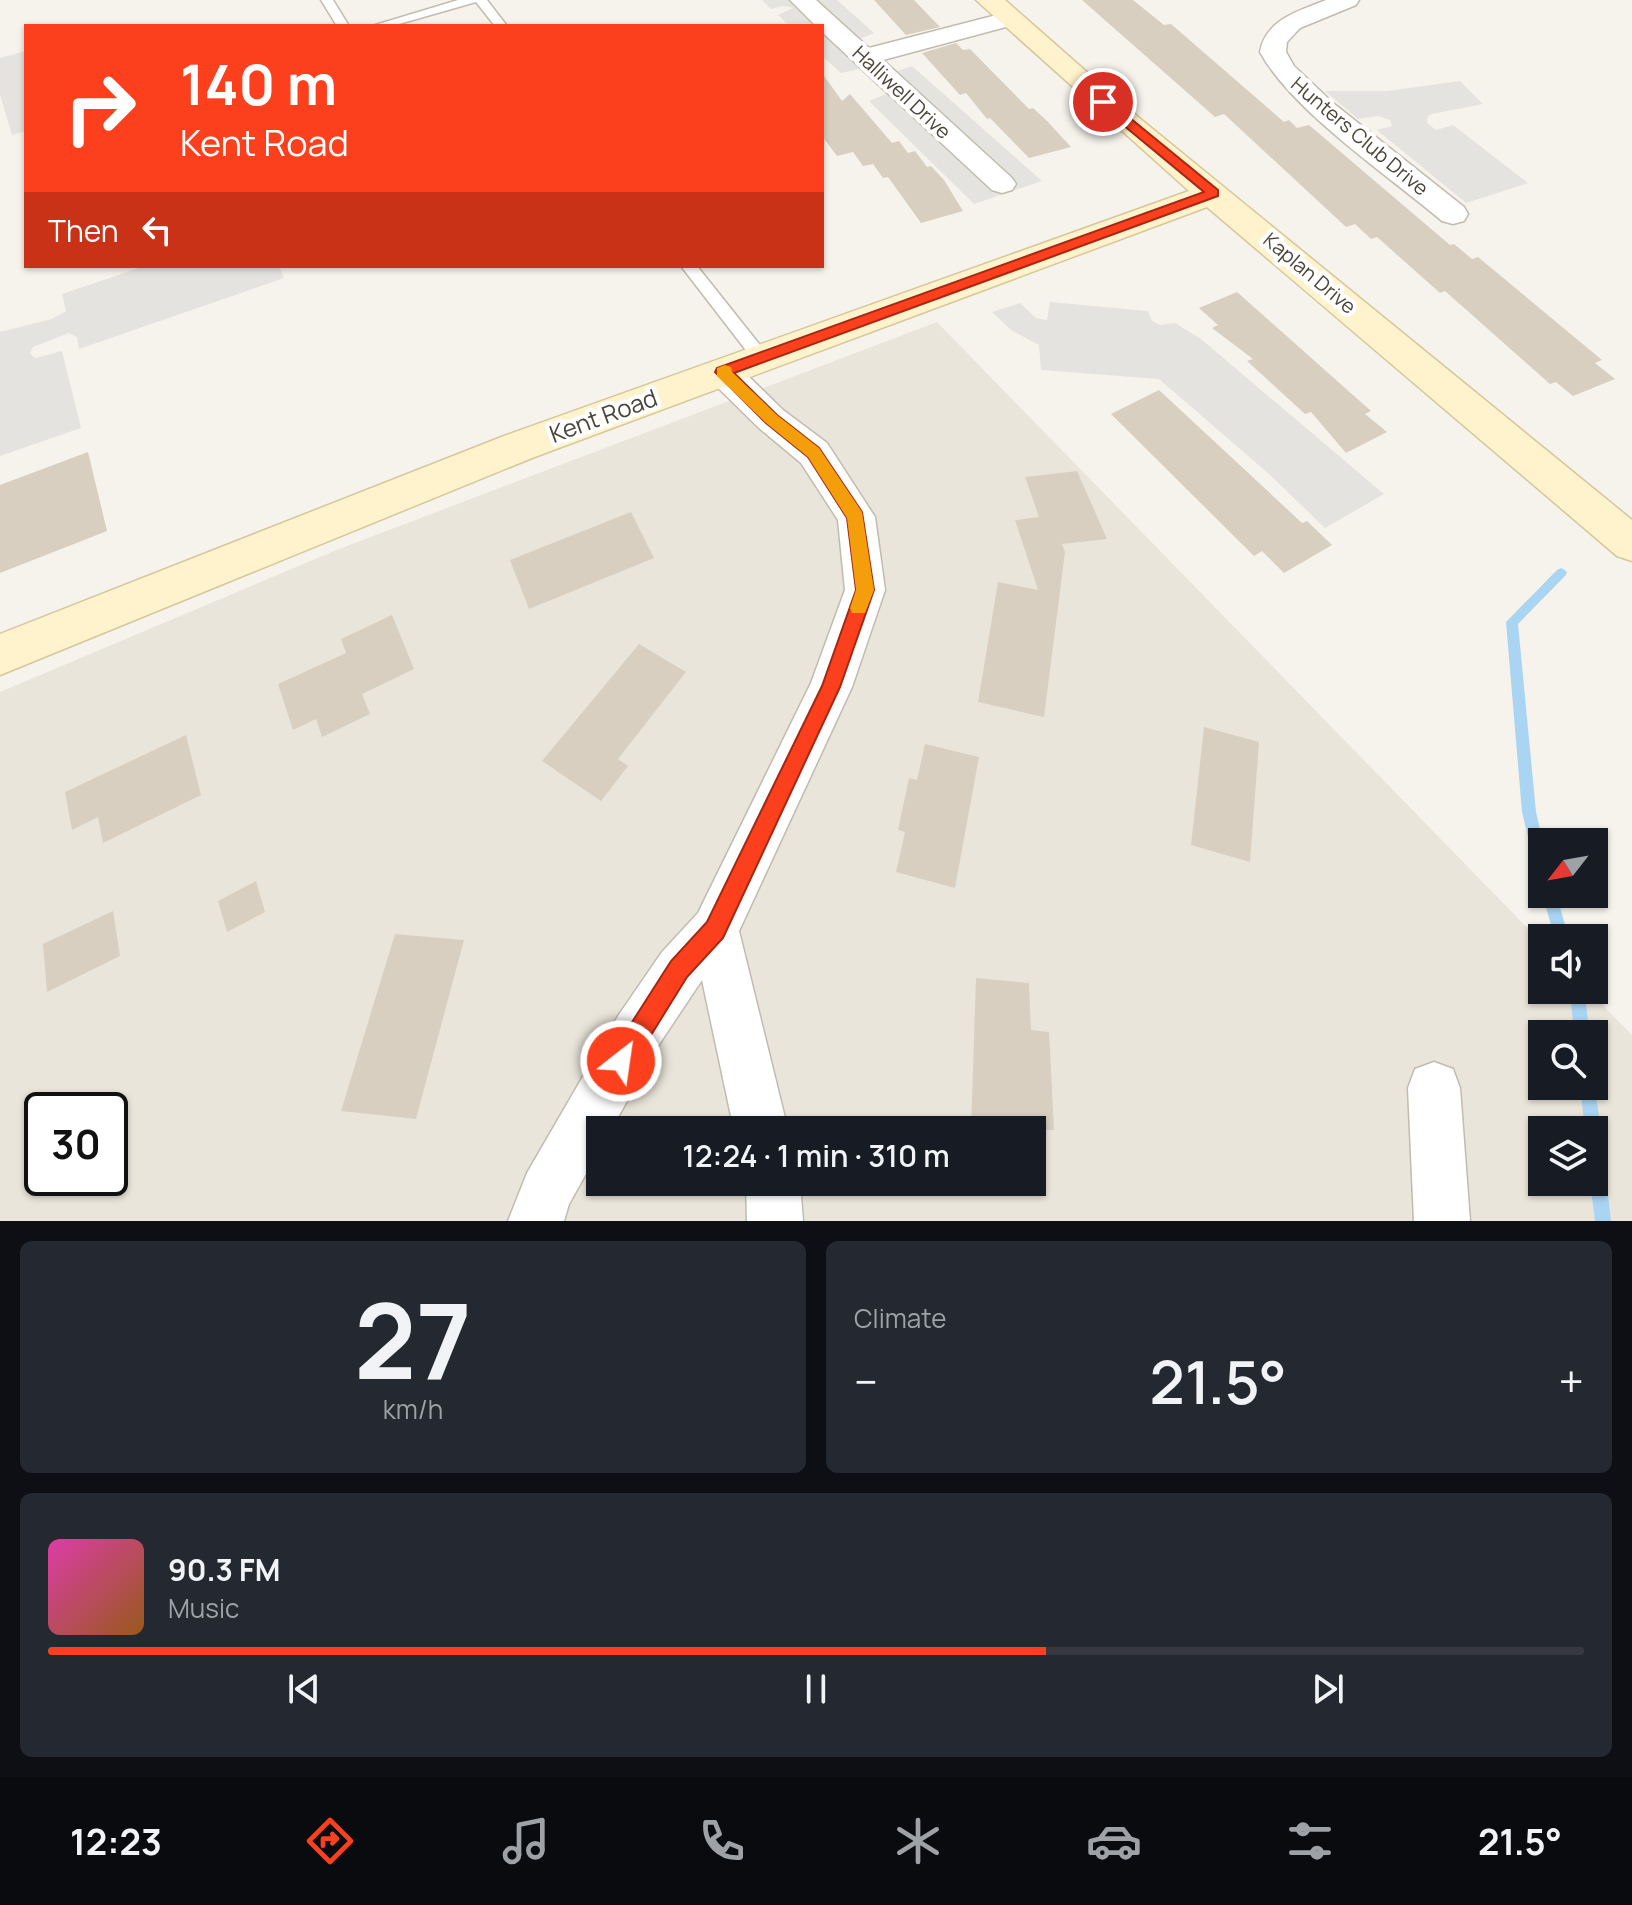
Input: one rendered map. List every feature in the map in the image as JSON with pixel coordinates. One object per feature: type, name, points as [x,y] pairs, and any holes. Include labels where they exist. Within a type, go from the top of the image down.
[{"type":"street","name":"Halliwell Drive","points":[[802,0],[1002,184]]},
{"type":"street","name":"Hunters Club Drive","points":[[1347,0],[1291,23],[1275,40],[1273,52],[1283,70],[1323,109],[1453,214]]},
{"type":"street","points":[[865,57],[998,10]]},
{"type":"street","name":"Kaplan Drive","points":[[998,10],[1127,123],[1632,544]]},
{"type":"street","name":"Kent Road","points":[[0,655],[518,447],[1214,193]]},
{"type":"street","points":[[536,1221],[546,1192],[636,1034],[679,969],[715,930],[831,687],[865,590],[856,517],[814,453],[771,419],[723,372]]},
{"type":"street","points":[[715,930],[758,1116]]},
{"type":"street","points":[[1434,1088],[1442,1221]]},
{"type":"street","points":[[774,1196],[775,1221]]},
{"type":"lane","points":[[327,0],[342,24]]},
{"type":"lane","points":[[385,24],[472,0]]},
{"type":"lane","points":[[481,0],[499,24]]},
{"type":"lane","points":[[691,268],[761,358]]},
{"type":"shaded area","points":[[762,0],[837,0],[874,33],[859,39],[895,72],[912,66],[1042,181],[974,204],[869,101],[886,94],[859,69],[841,73],[824,58],[824,24],[788,24],[778,15],[793,8],[783,6],[771,9]]},
{"type":"shaded area","points":[[24,52],[24,132],[12,135],[0,95],[0,58]]},
{"type":"shaded area","points":[[1460,81],[1483,104],[1432,114],[1428,116],[1427,123],[1436,130],[1453,125],[1528,183],[1466,203],[1377,130],[1392,126],[1390,120],[1378,116],[1358,119],[1325,91],[1388,91]]},
{"type":"shaded area","points":[[139,268],[280,268],[284,278],[79,349],[77,337],[69,333],[33,347],[30,354],[36,358],[62,351],[81,428],[0,456],[0,332],[52,319],[66,311],[62,294]]},
{"type":"shaded area","points":[[1050,302],[1148,311],[1152,321],[1160,325],[1175,323],[1201,339],[1384,494],[1325,528],[1270,475],[1159,379],[1041,370],[1039,345],[1011,330],[992,312],[1020,303],[1036,318],[1047,320]]},
{"type":"shaded area","points":[[937,322],[1528,929],[1528,1004],[1602,1004],[1632,1035],[1632,1221],[0,1221],[0,692],[339,549]]},
{"type":"building","points":[[874,0],[914,0],[940,27],[906,35]]},
{"type":"building","points":[[1082,0],[1133,0],[1164,25],[1171,24],[1284,122],[1289,120],[1297,128],[1309,125],[1450,245],[1454,244],[1472,259],[1478,257],[1602,360],[1595,363],[1615,379],[1573,396],[1556,382],[1550,384],[1445,291],[1440,293],[1377,237],[1371,239],[1355,224],[1346,227],[1224,114],[1215,117]]},
{"type":"building","points":[[956,43],[963,50],[970,49],[1071,147],[1029,158],[990,118],[987,119],[966,93],[960,95],[922,53]]},
{"type":"building","points":[[824,76],[842,101],[850,94],[892,143],[899,141],[908,153],[915,151],[927,167],[931,166],[944,180],[963,211],[921,223],[888,177],[883,178],[873,164],[863,166],[853,152],[837,156],[824,139]]},
{"type":"building","points":[[1237,292],[1371,411],[1365,414],[1387,432],[1346,453],[1311,412],[1305,414],[1247,361],[1253,359],[1212,328],[1218,325],[1199,308]]},
{"type":"building","points":[[1159,390],[1302,523],[1307,521],[1332,545],[1284,573],[1262,551],[1254,556],[1111,414]]},
{"type":"building","points":[[88,452],[107,531],[0,573],[0,485]]},
{"type":"building","points":[[1077,471],[1107,539],[1062,544],[1065,552],[1044,717],[978,702],[998,582],[1038,590],[1015,520],[1039,517],[1025,477]]},
{"type":"building","points":[[631,512],[654,558],[529,609],[510,560]]},
{"type":"building","points":[[392,615],[414,669],[362,694],[370,714],[322,737],[316,719],[293,730],[278,684],[346,653],[341,639]]},
{"type":"building","points":[[639,644],[686,672],[618,759],[628,766],[601,801],[542,761]]},
{"type":"building","points":[[1204,727],[1259,742],[1250,862],[1191,845]]},
{"type":"building","points":[[186,735],[201,795],[103,843],[98,817],[72,830],[65,792]]},
{"type":"building","points":[[925,744],[979,757],[955,888],[896,872],[905,832],[898,830],[909,778],[917,780]]},
{"type":"building","points":[[256,881],[265,912],[227,932],[218,901]]},
{"type":"building","points":[[113,911],[120,956],[47,992],[43,944]]},
{"type":"building","points":[[395,934],[464,940],[416,1119],[341,1111]]},
{"type":"building","points":[[976,978],[1029,983],[1031,1030],[1049,1032],[1054,1130],[1046,1130],[1046,1116],[971,1116]]},
{"type":"waterway","points":[[1533,828],[1512,622],[1561,573]]},
{"type":"waterway","points":[[1553,908],[1558,924]]},
{"type":"waterway","points":[[1579,1004],[1580,1020]]},
{"type":"waterway","points":[[1590,1100],[1591,1116]]},
{"type":"waterway","points":[[1600,1196],[1603,1221]]},
{"type":"slow traffic","points":[[725,371],[771,419],[814,453],[856,517],[865,590],[859,608]]},
{"type":"route","points":[[621,1061],[679,969],[715,930],[831,687],[865,590],[856,517],[814,453],[771,419],[723,372],[1214,193],[1103,102]]}]
